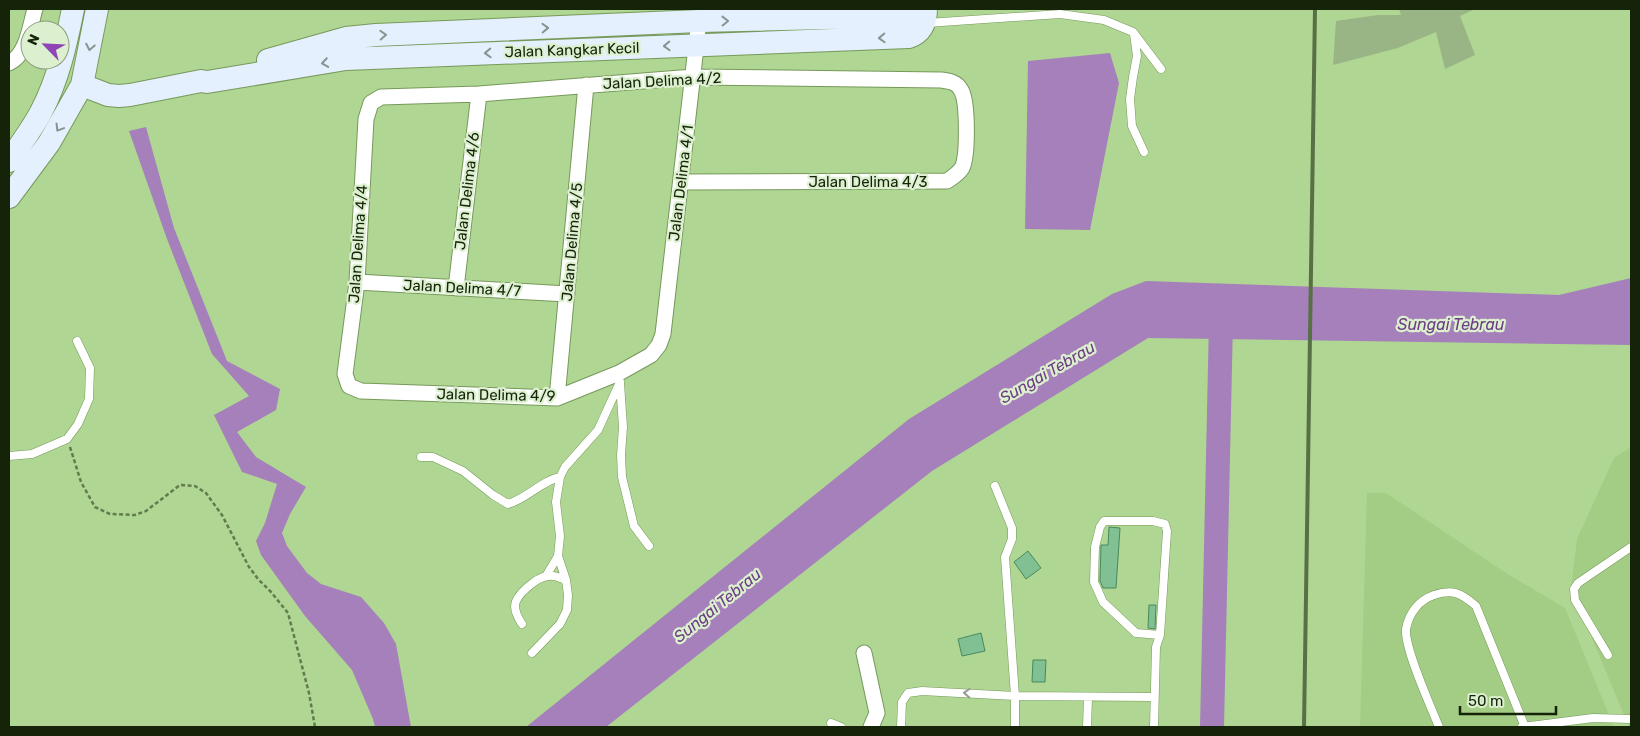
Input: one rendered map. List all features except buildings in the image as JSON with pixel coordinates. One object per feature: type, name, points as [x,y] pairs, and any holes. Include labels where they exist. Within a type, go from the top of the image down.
[{"type":"street","points":[[9,62],[18,56],[23,48],[35,9]]},
{"type":"street","points":[[10,157],[41,113],[64,52],[73,9]]},
{"type":"street","points":[[9,197],[49,143],[82,85],[97,9]]},
{"type":"street","name":"Jalan Kangkar Kecil","points":[[82,85],[119,96],[201,81],[207,82],[346,60],[909,36],[920,30],[923,13],[912,16],[699,21],[376,35],[346,38],[206,77],[201,81]]},
{"type":"street","name":"Jalan Delima 4/1","points":[[659,345],[663,334],[699,21]]},
{"type":"street","name":"Jalan Delima 4/2","points":[[371,103],[381,98],[479,94],[693,77],[941,80],[955,83]]},
{"type":"street","name":"Jalan Delima 4/3","points":[[681,182],[947,181],[956,176],[964,162],[965,106],[962,91],[955,83]]},
{"type":"street","name":"Jalan Delima 4/5","points":[[558,398],[586,85]]},
{"type":"street","name":"Jalan Delima 4/6","points":[[456,288],[479,94]]},
{"type":"street","name":"Jalan Delima 4/4","points":[[349,386],[345,374],[357,282],[366,119],[371,103]]},
{"type":"street","name":"Jalan Delima 4/7","points":[[357,282],[567,294]]},
{"type":"street","name":"Jalan Delima 4/9","points":[[349,386],[361,391],[558,398],[620,378],[651,355],[659,345]]},
{"type":"street","points":[[864,653],[878,713],[871,727]]},
{"type":"lane","points":[[923,13],[937,24],[970,19],[1060,14],[1104,20],[1133,32],[1161,69]]},
{"type":"lane","points":[[1133,32],[1137,56],[1132,76],[1130,99],[1132,126],[1144,152]]},
{"type":"lane","points":[[9,456],[32,454],[67,439],[78,424],[89,399],[90,368],[77,340]]},
{"type":"lane","points":[[532,653],[560,624],[567,610],[566,580],[558,556],[560,536],[556,502],[560,477],[565,467],[598,430],[620,378]]},
{"type":"lane","points":[[620,378],[623,427],[622,477],[634,526],[649,546]]},
{"type":"lane","points":[[421,457],[433,457],[463,471],[493,495],[508,504],[528,495],[549,480],[560,477]]},
{"type":"lane","points":[[995,486],[1012,528],[1012,539],[1005,557],[1015,696],[1015,727]]},
{"type":"lane","points":[[1154,727],[1156,647],[1160,635],[1167,531],[1164,524],[1153,521],[1104,521],[1100,527],[1095,547],[1094,582],[1103,602],[1136,633],[1160,635]]},
{"type":"lane","points":[[1608,655],[1575,600],[1574,589],[1578,583],[1631,547]]},
{"type":"lane","points":[[522,624],[516,616],[515,605],[517,597],[546,576],[558,556]]},
{"type":"lane","points":[[546,576],[556,576],[566,580]]},
{"type":"lane","points":[[1439,727],[1410,653],[1406,629],[1415,607],[1428,597],[1447,591],[1464,595],[1476,606],[1523,727],[1593,718],[1631,718]]},
{"type":"lane","points":[[900,727],[902,702],[908,693],[922,691],[1015,696],[1154,697]]},
{"type":"lane","points":[[1087,727],[1088,697]]},
{"type":"lane","points":[[831,723],[841,727]]},
{"type":"path","points":[[67,439],[81,482],[95,507],[110,514],[135,515],[146,511],[180,484],[195,486],[206,493],[222,515],[249,567],[288,613],[309,693],[315,727]]},
{"type":"shaded area","points":[[1399,9],[1475,9],[1460,16],[1475,55],[1445,69],[1436,32],[1398,48],[1333,65],[1336,21],[1378,15],[1401,15]]},
{"type":"shaded area","points":[[1631,447],[1631,727],[1629,727],[1571,588],[1577,539],[1614,458]]},
{"type":"shaded area","points":[[1367,493],[1386,493],[1509,575],[1565,608],[1614,727],[1360,727]]},
{"type":"water","points":[[1110,53],[1119,83],[1090,230],[1025,229],[1028,61]]},
{"type":"water","points":[[146,127],[174,228],[227,361],[280,389],[276,410],[237,432],[256,457],[306,487],[290,514],[282,533],[287,546],[307,573],[321,584],[361,597],[384,623],[396,644],[411,727],[375,727],[352,670],[305,616],[261,555],[256,541],[265,523],[277,484],[242,472],[214,415],[249,396],[212,354],[167,239],[129,131]]},
{"type":"water","name":"Sungai Tebrau","points":[[1631,278],[1631,345],[1148,338],[932,471],[606,727],[526,727],[909,419],[1112,294],[1146,281],[1559,295]]},
{"type":"waterway","points":[[1212,727],[1221,321]]},
{"type":"railway","points":[[1304,727],[1315,9]]}]
